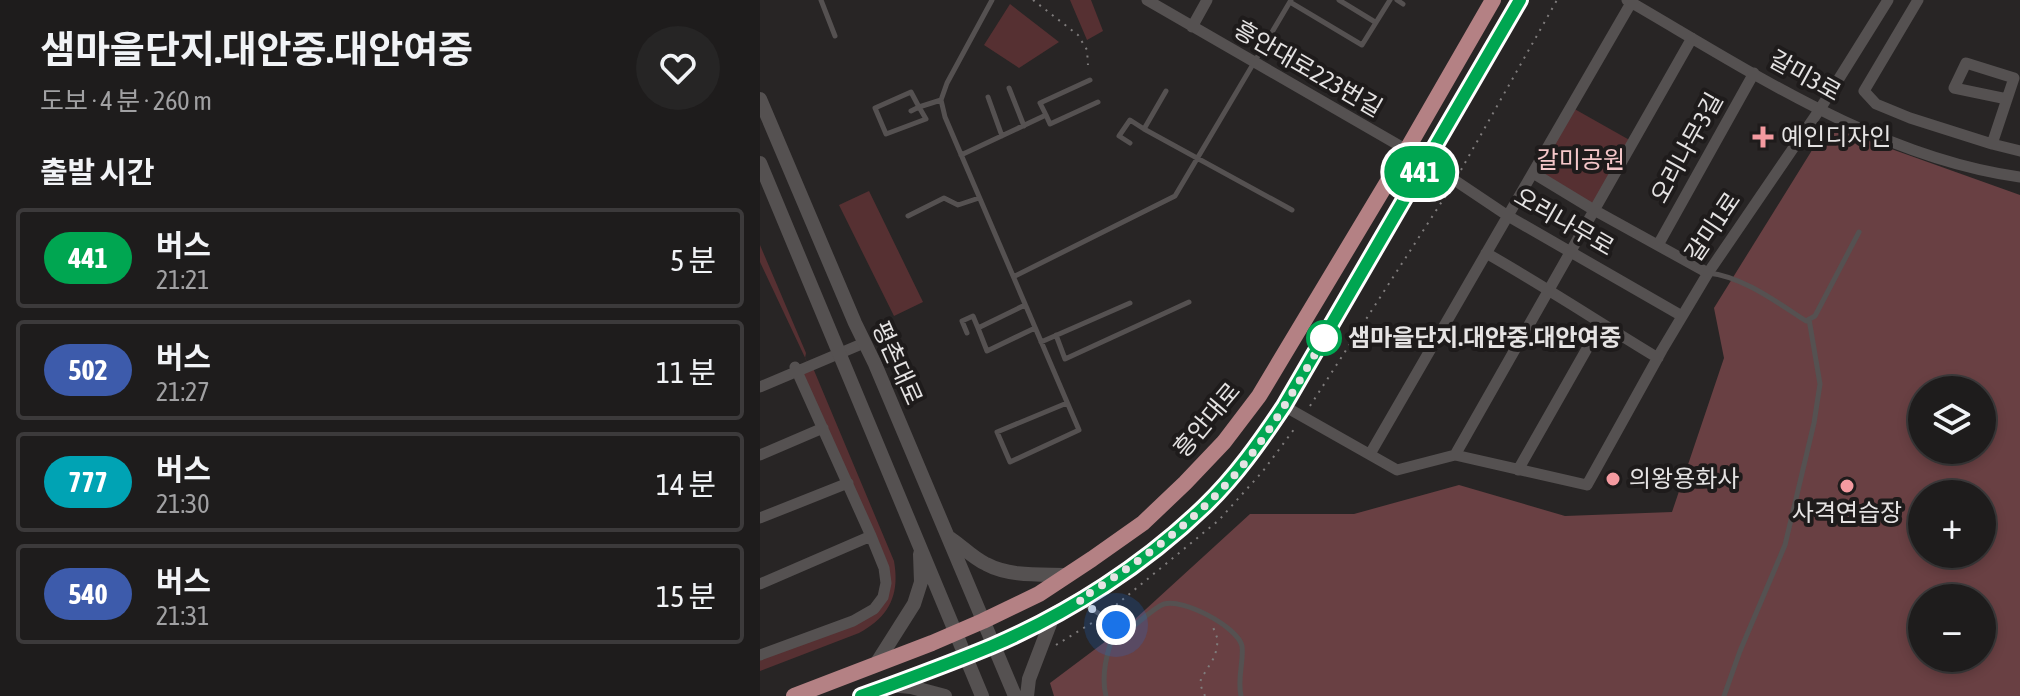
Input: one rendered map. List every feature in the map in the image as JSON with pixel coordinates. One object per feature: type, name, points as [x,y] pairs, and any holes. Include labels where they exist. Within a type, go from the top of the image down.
[{"type":"main road","name":"흥안대로","points":[[794,696],[983,621],[1039,594],[1143,523],[1224,442],[1259,396],[1493,0]]},
{"type":"main road","points":[[861,696],[965,657],[1053,616],[1162,544],[1206,505],[1250,456],[1284,406],[1520,0]]},
{"type":"main road","points":[[1427,115],[1447,126]]},
{"type":"street","name":"흥안대로223번길","points":[[1147,0],[1426,161]]},
{"type":"street","points":[[1192,27],[1207,0]]},
{"type":"street","name":"갈미1로","points":[[1518,470],[1587,485],[1708,273],[1820,109],[1888,0]]},
{"type":"street","points":[[1918,0],[1864,91],[1876,104],[1910,118],[2020,151]]},
{"type":"street","points":[[1370,454],[1629,1]]},
{"type":"street","name":"갈미3로","points":[[1629,1],[1843,122],[1934,157],[1996,174],[2020,177]]},
{"type":"street","points":[[1455,455],[1692,38]]},
{"type":"street","points":[[1992,144],[2007,99],[2014,78],[1966,63],[1954,88],[2007,99]]},
{"type":"street","name":"오리나무3길","points":[[1658,245],[1754,73]]},
{"type":"street","name":"평촌대로","points":[[760,99],[1015,696]]},
{"type":"street","name":"오리나무로","points":[[1426,161],[1508,216],[1682,316]]},
{"type":"street","name":"평촌대로","points":[[760,163],[982,696]]},
{"type":"street","points":[[1533,173],[1708,273]]},
{"type":"street","points":[[1486,253],[1658,358]]},
{"type":"street","points":[[1284,406],[1397,470],[1455,455],[1518,470],[1601,324]]},
{"type":"street","points":[[760,387],[796,369],[864,343]]},
{"type":"street","points":[[760,655],[853,621],[874,609],[883,597],[886,583],[884,568],[871,536],[796,369]]},
{"type":"street","points":[[760,455],[823,428]]},
{"type":"street","points":[[760,518],[848,483]]},
{"type":"street","points":[[760,584],[871,536]]},
{"type":"street","points":[[947,536],[995,568],[1017,573],[1068,575]]},
{"type":"street","points":[[876,664],[910,613],[919,592],[920,546]]},
{"type":"street","points":[[1027,696],[1029,679],[1053,616]]},
{"type":"street","points":[[890,685],[945,696]]},
{"type":"lane","points":[[821,0],[835,36]]},
{"type":"lane","points":[[983,0],[991,2],[941,100],[945,117],[1079,430],[1010,462],[997,432],[1067,403]]},
{"type":"lane","points":[[1339,0],[1376,22]]},
{"type":"lane","points":[[1014,276],[1175,196],[1291,1],[1362,45],[1390,0]]},
{"type":"lane","points":[[1090,80],[1040,103],[1050,124],[1098,102]]},
{"type":"lane","points":[[1009,88],[1024,126]]},
{"type":"lane","points":[[1144,129],[1166,91]]},
{"type":"lane","points":[[911,92],[919,107],[926,119],[886,134],[875,108],[911,92]]},
{"type":"lane","points":[[988,97],[1002,136]]},
{"type":"lane","points":[[911,111],[941,100]]},
{"type":"lane","points":[[961,155],[1046,115]]},
{"type":"lane","points":[[1130,143],[1119,136],[1130,120],[1197,160],[1292,210]]},
{"type":"lane","points":[[908,216],[944,198],[958,205],[979,198]]},
{"type":"lane","points":[[1708,273],[1722,274],[1768,296],[1806,321],[1815,316],[1859,232]]},
{"type":"lane","points":[[1056,335],[1065,359],[1189,302]]},
{"type":"lane","points":[[1041,342],[1130,303]]},
{"type":"lane","points":[[978,328],[1025,305]]},
{"type":"lane","points":[[967,333],[962,321],[973,316],[987,351],[1035,328]]},
{"type":"lane","points":[[1724,696],[1785,545],[1814,423],[1820,384],[1809,319]]},
{"type":"lane","points":[[1079,600],[1116,625],[1129,630],[1164,604],[1187,605],[1210,617],[1234,632],[1242,645],[1238,682],[1241,696]]},
{"type":"lane","points":[[1106,696],[1103,684],[1106,661],[1116,625]]},
{"type":"path","points":[[1033,0],[1078,35],[1087,50],[1088,65]]},
{"type":"path","points":[[1205,696],[1201,679],[1215,656],[1218,640],[1210,617]]},
{"type":"green space","points":[[1070,0],[1091,0],[1103,31],[1087,40]]},
{"type":"green space","points":[[1010,4],[1059,42],[1019,68],[984,45]]},
{"type":"green space","name":"갈미공원","points":[[1571,107],[1633,142],[1594,210],[1533,173]]},
{"type":"green space","points":[[869,191],[923,302],[894,316],[839,205]]},
{"type":"green space","points":[[760,245],[806,353],[805,358],[760,262]]},
{"type":"green space","points":[[813,368],[894,561],[895,584],[890,604],[869,627],[760,671],[760,656],[856,622],[889,584],[801,373]]},
{"type":"shaded area","points":[[1827,126],[2020,195],[2020,696],[1054,696],[1050,683],[1134,620],[1250,514],[1354,514],[1459,485],[1565,516],[1672,512],[1724,358],[1714,308]]},
{"type":"bus line","name":"441","points":[[861,696],[993,645],[1053,616],[1162,544],[1206,505],[1250,456],[1284,406],[1520,0]]},
{"type":"place","name":"예인디자인","points":[[1763,137]]},
{"type":"place","name":"샘마을단지.대안중.대안여중","points":[[1324,338]]},
{"type":"place","name":"의왕용화사","points":[[1613,479]]},
{"type":"place","name":"사격연습장","points":[[1847,486]]},
{"type":"route","points":[[1116,625],[1079,600],[1162,544],[1206,505],[1250,456],[1332,325],[1324,338]]}]
